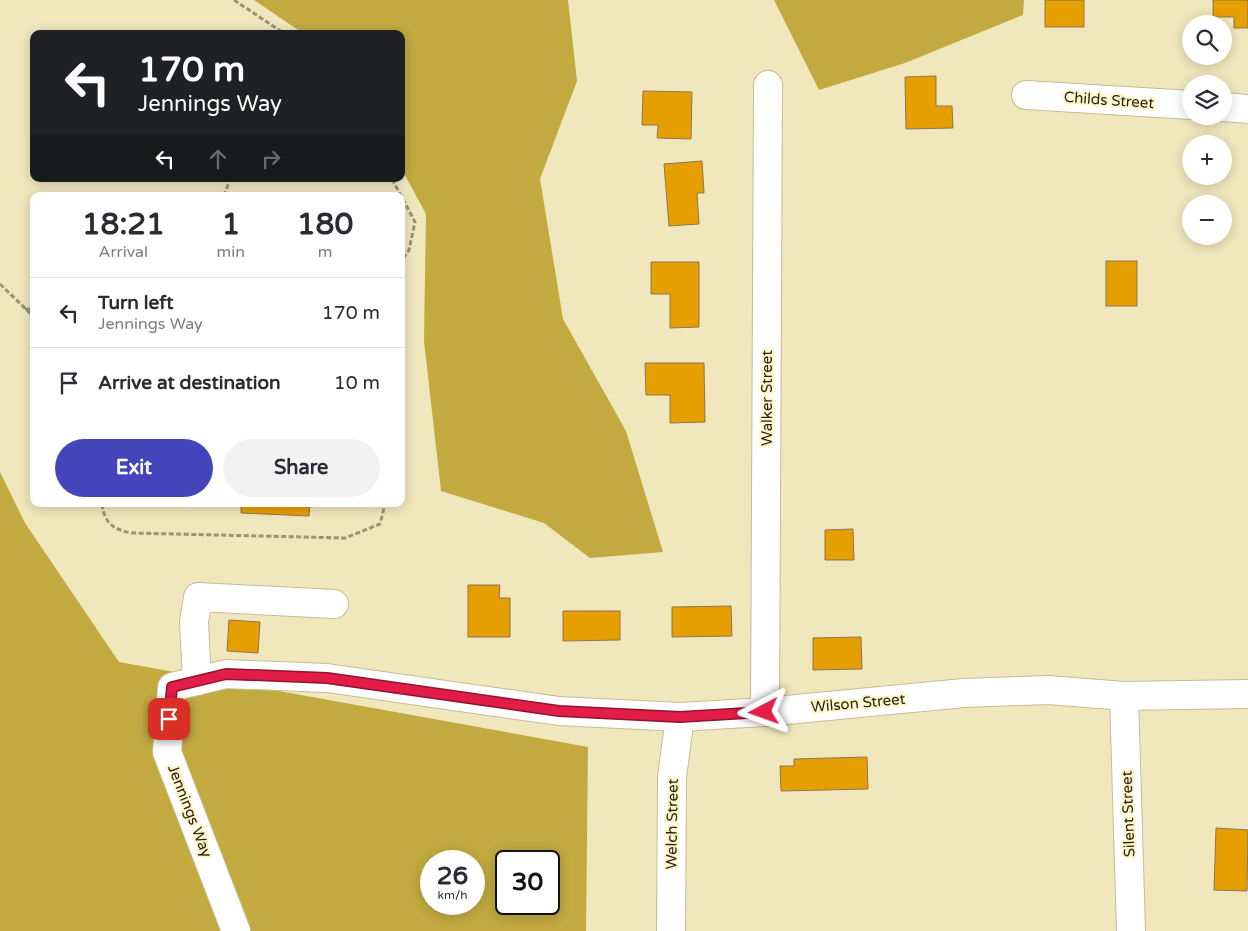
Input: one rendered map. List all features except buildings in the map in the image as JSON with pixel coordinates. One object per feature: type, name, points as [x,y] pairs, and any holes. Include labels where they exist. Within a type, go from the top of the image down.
[{"type":"street","name":"Walker Street","points":[[764,712],[768,85]]},
{"type":"street","name":"Childs Street","points":[[1026,95],[1182,104]]},
{"type":"street","points":[[1232,108],[1248,109]]},
{"type":"street","name":"Jennings Way","points":[[236,931],[167,752],[185,684],[198,597],[334,604]]},
{"type":"street","name":"Wilson Street","points":[[185,684],[226,674],[327,678],[559,711],[680,717],[764,712],[964,693],[1048,690],[1124,696],[1248,694]]},
{"type":"street","name":"Silent Street","points":[[1124,696],[1131,931]]},
{"type":"street","name":"Welch Street","points":[[671,931],[672,777],[680,717]]},
{"type":"path","points":[[234,0],[279,30]]},
{"type":"path","points":[[405,203],[415,222],[409,250],[405,256]]},
{"type":"path","points":[[0,284],[30,313]]},
{"type":"path","points":[[25,309],[30,309]]},
{"type":"path","points":[[102,507],[103,516],[117,530],[132,533],[345,538],[380,524],[384,507]]},
{"type":"shaded area","points":[[254,0],[568,0],[577,81],[540,179],[563,319],[626,431],[663,552],[590,558],[544,523],[441,491],[424,341],[426,214],[405,175],[405,30],[298,30]]},
{"type":"shaded area","points":[[774,0],[1024,0],[1023,15],[905,63],[819,90]]},
{"type":"shaded area","points":[[0,472],[25,523],[119,662],[588,747],[586,931],[0,931]]},
{"type":"route","points":[[169,719],[172,687],[226,674],[327,678],[559,711],[680,717],[764,712]]}]
